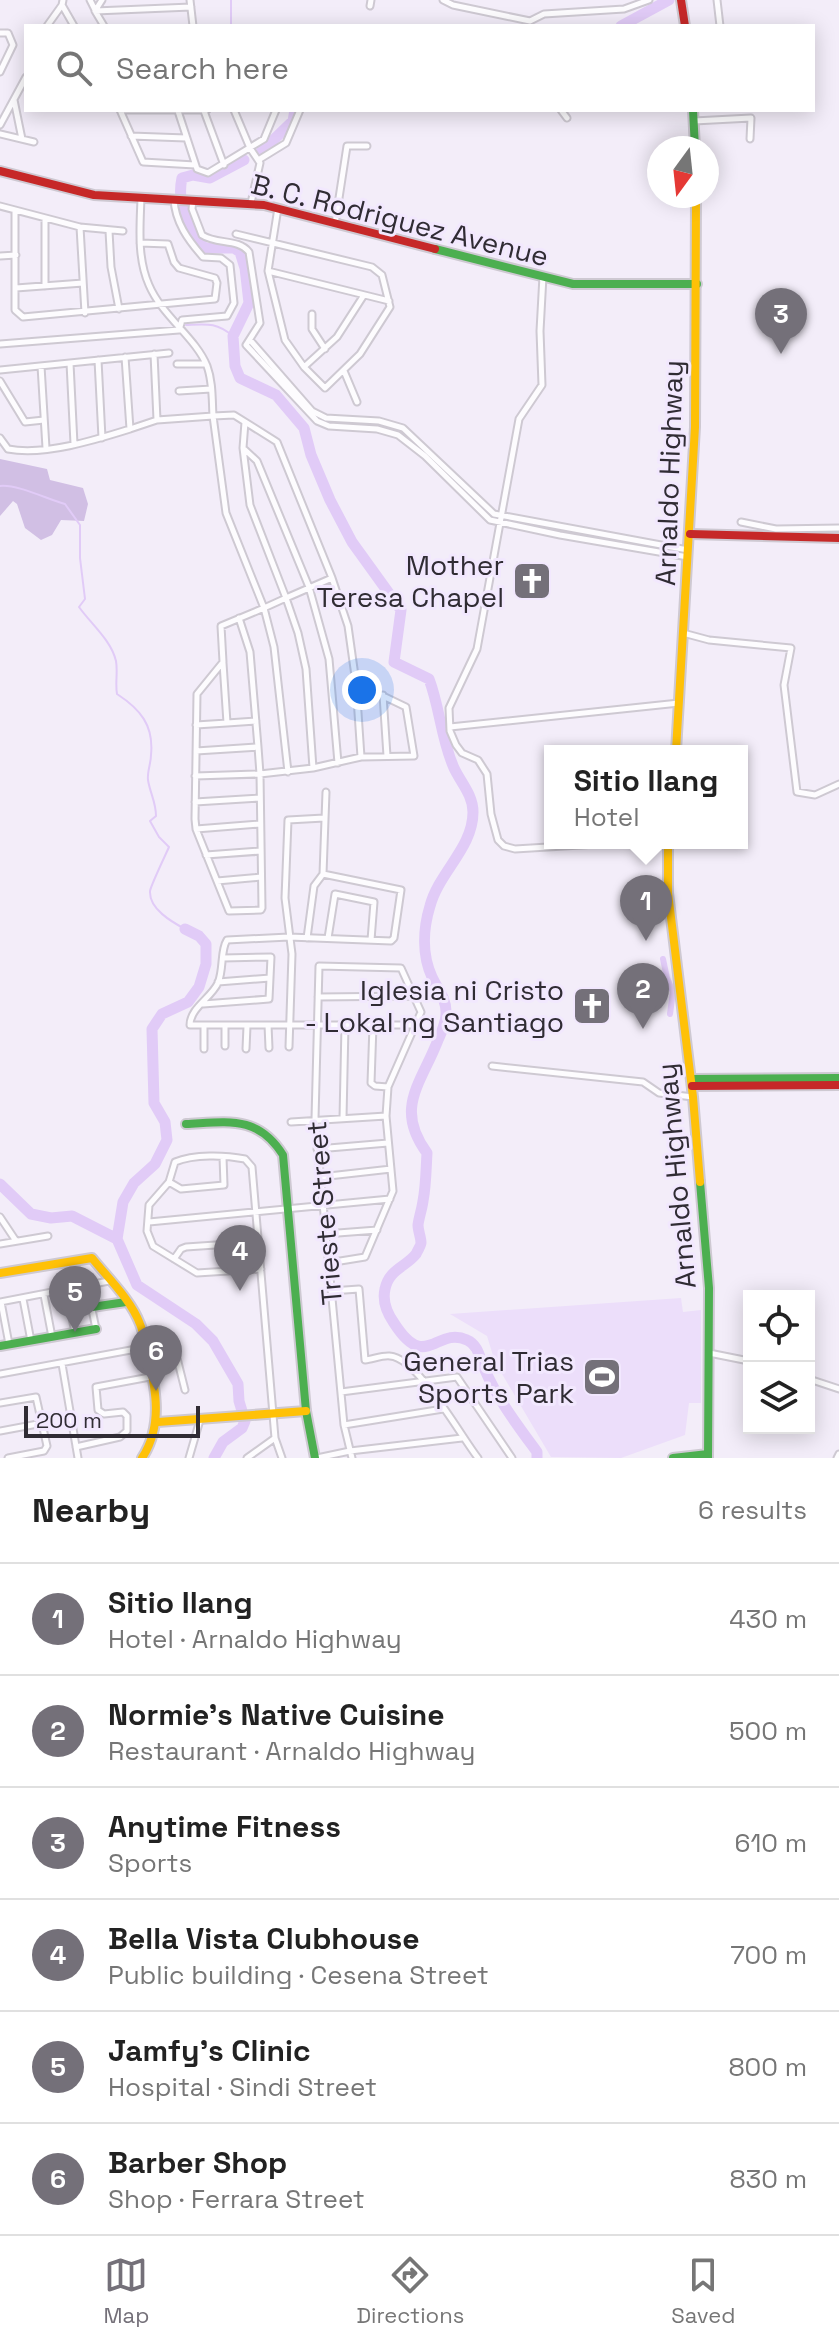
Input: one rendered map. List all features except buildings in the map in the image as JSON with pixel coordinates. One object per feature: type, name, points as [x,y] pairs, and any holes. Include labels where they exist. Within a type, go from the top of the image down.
[{"type":"street","points":[[90,0],[103,24]]},
{"type":"street","points":[[95,11],[102,0]]},
{"type":"street","points":[[443,0],[453,5],[530,21],[544,14],[624,9],[649,0]]},
{"type":"street","points":[[681,0],[685,24]]},
{"type":"street","points":[[717,0],[720,24]]},
{"type":"street","points":[[48,24],[63,2]]},
{"type":"street","points":[[63,2],[73,24]]},
{"type":"street","points":[[95,11],[190,3],[193,24]]},
{"type":"street","points":[[0,33],[8,33],[13,45],[0,72]]},
{"type":"street","points":[[0,125],[24,81]]},
{"type":"street","points":[[14,99],[22,139]]},
{"type":"street","points":[[122,112],[143,162],[195,165]]},
{"type":"street","points":[[178,112],[195,165],[200,172],[208,173],[264,139],[275,112]]},
{"type":"street","points":[[206,112],[224,165]]},
{"type":"street","points":[[235,112],[250,148],[259,160],[260,170],[251,203]]},
{"type":"street","points":[[259,160],[286,143],[299,112]]},
{"type":"street","points":[[562,112],[567,118]]},
{"type":"street","points":[[693,112],[695,136]]},
{"type":"street","points":[[694,121],[751,118],[750,139]]},
{"type":"street","points":[[0,134],[34,142]]},
{"type":"street","points":[[131,136],[186,138]]},
{"type":"street","points":[[335,224],[347,146],[367,146]]},
{"type":"street","name":"B. C. Rodriguez Avenue","points":[[0,171],[94,195],[251,203],[278,208],[573,284],[697,284]]},
{"type":"street","points":[[141,198],[140,243],[146,275],[160,305],[206,364],[226,513],[264,608],[274,647],[288,772]]},
{"type":"street","points":[[175,199],[176,220],[203,257],[221,258],[230,265],[235,292],[232,311],[227,316],[182,320],[179,330]]},
{"type":"street","points":[[192,200],[192,209],[202,235],[213,241],[241,244],[249,252],[260,323],[248,342],[312,411],[326,418],[379,421],[403,428],[500,519],[689,554]]},
{"type":"street","points":[[0,206],[80,227],[123,231]]},
{"type":"street","points":[[236,234],[271,241],[376,269],[381,273],[390,307],[375,334],[325,388],[304,367],[285,340],[268,271],[271,241],[278,208]]},
{"type":"street","name":"Arnaldo Highway","points":[[676,745],[696,419],[696,208]]},
{"type":"street","points":[[15,210],[15,310],[19,316],[85,313],[213,300],[216,280],[212,276],[179,268],[168,244],[140,243]]},
{"type":"street","points":[[45,218],[45,286]]},
{"type":"street","points":[[80,227],[85,313]]},
{"type":"street","points":[[109,231],[111,267],[119,309]]},
{"type":"street","points":[[0,256],[16,255]]},
{"type":"street","points":[[268,271],[390,301]]},
{"type":"street","points":[[543,275],[540,331],[542,385],[519,419],[477,649],[449,708],[450,727],[456,745],[462,753],[478,760],[487,774],[491,814],[498,840],[504,846],[515,849],[544,847]]},
{"type":"street","points":[[16,288],[83,283]]},
{"type":"street","points":[[304,367],[325,349],[349,321],[364,295]]},
{"type":"street","points":[[312,314],[312,329],[325,349]]},
{"type":"street","points":[[0,344],[179,330]]},
{"type":"street","points":[[0,370],[169,353]]},
{"type":"street","points":[[154,354],[157,420]]},
{"type":"street","points":[[125,357],[130,429]]},
{"type":"street","points":[[98,360],[102,438]]},
{"type":"street","points":[[70,363],[74,444]]},
{"type":"street","points":[[177,364],[206,364]]},
{"type":"street","points":[[41,366],[46,448]]},
{"type":"street","points":[[344,371],[357,402]]},
{"type":"street","points":[[0,381],[25,422],[44,420]]},
{"type":"street","points":[[179,391],[211,389]]},
{"type":"street","points":[[0,438],[10,450],[46,448],[102,438],[157,420],[234,415],[277,442],[348,626],[361,757]]},
{"type":"street","points":[[245,422],[243,448],[250,505],[298,633],[306,669],[313,768]]},
{"type":"street","points":[[243,448],[257,461],[309,587],[329,659],[338,763]]},
{"type":"street","points":[[736,533],[741,522],[776,529],[839,528]]},
{"type":"street","points":[[690,534],[839,538]]},
{"type":"street","points":[[227,723],[221,626],[332,578]]},
{"type":"street","points":[[223,662],[199,690],[196,829],[229,911],[261,910],[258,747],[250,652],[239,618]]},
{"type":"street","points":[[683,633],[709,640],[791,648],[784,685],[797,792],[815,795],[839,784]]},
{"type":"street","points":[[195,776],[288,772],[361,757],[414,756],[406,707],[356,683]]},
{"type":"street","points":[[383,695],[387,756]]},
{"type":"street","points":[[450,727],[679,703]]},
{"type":"street","points":[[196,725],[256,721]]},
{"type":"street","points":[[196,751],[258,747]]},
{"type":"street","points":[[307,938],[314,886],[323,874],[326,792]]},
{"type":"street","points":[[195,802],[260,798]]},
{"type":"street","points":[[289,1047],[292,954],[285,898],[288,820],[324,818]]},
{"type":"street","points":[[196,829],[260,824]]},
{"type":"street","name":"Arnaldo Highway","points":[[668,849],[668,893],[692,1083],[709,1288],[708,1456]]},
{"type":"street","points":[[206,855],[261,851]]},
{"type":"street","points":[[323,874],[401,890],[394,938],[391,941],[289,937],[227,940],[218,982],[191,1015],[190,1025],[417,1025]]},
{"type":"street","points":[[217,881],[261,877]]},
{"type":"street","points":[[328,938],[335,894],[374,902],[371,940]]},
{"type":"street","points":[[202,1004],[268,1001],[271,957],[223,958]]},
{"type":"street","name":"Trieste Street","points":[[351,1454],[344,1425],[315,1119],[319,966],[401,968],[415,996]]},
{"type":"street","points":[[218,982],[270,978]]},
{"type":"street","points":[[318,997],[415,996],[421,1012],[388,1087],[386,1116],[393,1191],[365,1257],[328,1263]]},
{"type":"street","points":[[268,1025],[269,1048]]},
{"type":"street","points":[[343,1118],[345,1025]]},
{"type":"street","points":[[373,1025],[371,1083],[388,1087]]},
{"type":"street","points":[[225,1026],[225,1046]]},
{"type":"street","points":[[246,1049],[247,1026]]},
{"type":"street","points":[[204,1027],[204,1049]]},
{"type":"street","points":[[492,1066],[643,1082],[659,1093],[693,1097]]},
{"type":"street","points":[[692,1083],[839,1078]]},
{"type":"street","points":[[692,1083],[839,1085]]},
{"type":"street","points":[[291,1122],[386,1116]]},
{"type":"street","points":[[186,1124],[245,1123],[265,1132],[283,1155],[306,1411],[316,1458],[462,1438]]},
{"type":"street","points":[[317,1149],[388,1143]]},
{"type":"street","points":[[169,1182],[181,1189],[224,1185],[223,1157]]},
{"type":"street","points":[[261,1269],[197,1273],[150,1241],[147,1231],[150,1201],[169,1182],[175,1162],[223,1157],[245,1159],[252,1167],[261,1269],[275,1438],[282,1458]]},
{"type":"street","points":[[320,1177],[391,1169]]},
{"type":"street","points":[[149,1222],[390,1199]]},
{"type":"street","points":[[0,1217],[16,1241]]},
{"type":"street","points":[[325,1234],[377,1230]]},
{"type":"street","points":[[0,1244],[48,1236]]},
{"type":"street","points":[[174,1259],[186,1247],[230,1244],[234,1271]]},
{"type":"street","points":[[0,1273],[92,1258],[126,1302],[141,1325],[158,1422],[154,1440],[142,1458]]},
{"type":"street","points":[[87,1285],[96,1329],[5,1345],[0,1302],[23,1299],[87,1285],[109,1281]]},
{"type":"street","points":[[331,1291],[359,1289],[365,1360],[391,1356],[401,1360],[426,1381],[478,1458]]},
{"type":"street","points":[[66,1290],[75,1332]]},
{"type":"street","points":[[44,1294],[52,1337]]},
{"type":"street","points":[[23,1299],[31,1341]]},
{"type":"street","points":[[92,1307],[126,1302]]},
{"type":"street","points":[[0,1374],[172,1343],[185,1390]]},
{"type":"street","points":[[709,1353],[743,1360]]},
{"type":"street","points":[[62,1364],[78,1458]]},
{"type":"street","points":[[76,1447],[120,1437],[127,1431],[127,1416],[123,1412],[104,1414],[98,1410],[96,1387],[150,1377]]},
{"type":"street","points":[[341,1392],[457,1377],[512,1458]]},
{"type":"street","points":[[815,1381],[839,1389]]},
{"type":"street","points":[[0,1403],[36,1397],[47,1449],[8,1458]]},
{"type":"street","points":[[344,1425],[443,1409]]},
{"type":"street","points":[[158,1422],[306,1411]]},
{"type":"street","points":[[189,1458],[200,1420]]},
{"type":"street","points":[[0,1431],[43,1423]]},
{"type":"street","points":[[250,1457],[275,1438]]},
{"type":"street","points":[[673,1458],[708,1456]]},
{"type":"shaded area","points":[[0,459],[47,469],[50,480],[83,488],[88,504],[84,521],[61,520],[52,535],[41,540],[25,528],[17,504],[13,501],[0,516]]},
{"type":"shaded area","name":"General Trias Sports Park","points":[[681,1298],[683,1312],[701,1310],[701,1403],[689,1403],[685,1435],[621,1458],[551,1457],[495,1362],[487,1336],[450,1314]]},
{"type":"waterway","points":[[231,0],[231,24]]},
{"type":"waterway","points":[[625,24],[669,0]]},
{"type":"waterway","points":[[261,152],[293,121],[295,112]]},
{"type":"waterway","points":[[244,160],[210,178],[193,175],[182,178],[181,188],[185,215],[204,248],[234,248],[240,252],[245,268],[249,303],[233,336],[235,366],[240,378],[276,395],[304,428],[311,455],[352,542],[401,610],[394,662],[429,679],[450,757],[469,795],[473,812],[468,837],[434,894],[426,924],[426,960],[445,1002],[446,1015],[443,1030],[418,1083],[411,1109],[417,1137],[427,1153],[425,1189],[418,1225],[421,1243],[416,1254],[390,1277],[384,1294],[385,1303],[394,1323],[405,1338],[415,1345],[423,1347],[456,1337],[474,1345],[496,1392],[537,1452],[537,1458]]},
{"type":"waterway","points":[[186,325],[211,325],[233,336]]},
{"type":"waterway","points":[[0,486],[23,489],[65,504],[80,525],[85,599],[79,607],[113,653],[117,665],[117,694],[139,712],[150,735],[148,780],[156,816],[150,821],[169,847],[151,888],[151,898],[162,914],[185,929]]},
{"type":"waterway","points":[[185,929],[199,936],[206,944],[206,964],[199,987],[188,1002],[162,1014],[152,1029],[154,1103],[165,1122],[167,1140],[155,1164],[134,1183],[123,1202],[117,1239],[137,1285],[196,1324],[213,1341],[238,1384],[245,1421],[242,1428],[223,1442],[214,1458]]},
{"type":"waterway","points":[[663,959],[673,992],[670,1014]]},
{"type":"waterway","points":[[0,1184],[31,1214],[51,1218],[72,1216],[117,1239]]},
{"type":"traffic: fast","points":[[693,112],[694,136]]},
{"type":"traffic: fast","points":[[435,249],[573,284],[697,284]]},
{"type":"traffic: fast","points":[[691,1079],[839,1078]]},
{"type":"traffic: fast","points":[[186,1124],[229,1122],[252,1127],[273,1142],[283,1155],[306,1411],[315,1458]]},
{"type":"traffic: fast","points":[[700,1182],[709,1288],[708,1458]]},
{"type":"traffic: fast","points":[[92,1307],[126,1302]]},
{"type":"traffic: fast","points":[[0,1346],[96,1329]]},
{"type":"traffic: fast","points":[[673,1458],[708,1454]]},
{"type":"traffic: slow","points":[[676,745],[695,427],[696,208]]},
{"type":"traffic: slow","points":[[668,849],[668,893],[700,1182]]},
{"type":"traffic: slow","points":[[0,1273],[92,1258],[125,1298],[141,1328],[155,1395],[153,1433],[142,1458]]},
{"type":"traffic: slow","points":[[158,1422],[306,1411]]},
{"type":"traffic: jam","points":[[681,0],[685,24]]},
{"type":"traffic: jam","points":[[0,171],[94,195],[264,205],[435,249]]},
{"type":"traffic: jam","points":[[690,534],[839,538]]},
{"type":"traffic: jam","points":[[692,1086],[839,1085]]},
{"type":"place","name":"Anytime Fitness","points":[[781,354]]},
{"type":"place","name":"Mother Teresa Chapel","points":[[532,581]]},
{"type":"place","name":"Sitio Ilang","points":[[646,941]]},
{"type":"place","name":"Iglesia ni Cristo - Lokal ng Santiago","points":[[592,1006]]},
{"type":"place","name":"Normie's Native Cuisine","points":[[643,1029]]},
{"type":"place","name":"Bella Vista Clubhouse","points":[[240,1291]]},
{"type":"place","name":"Jamfy's Clinic","points":[[75,1332]]},
{"type":"place","name":"General Trias Sports Park","points":[[602,1377]]},
{"type":"place","name":"Barber Shop","points":[[156,1391]]}]
